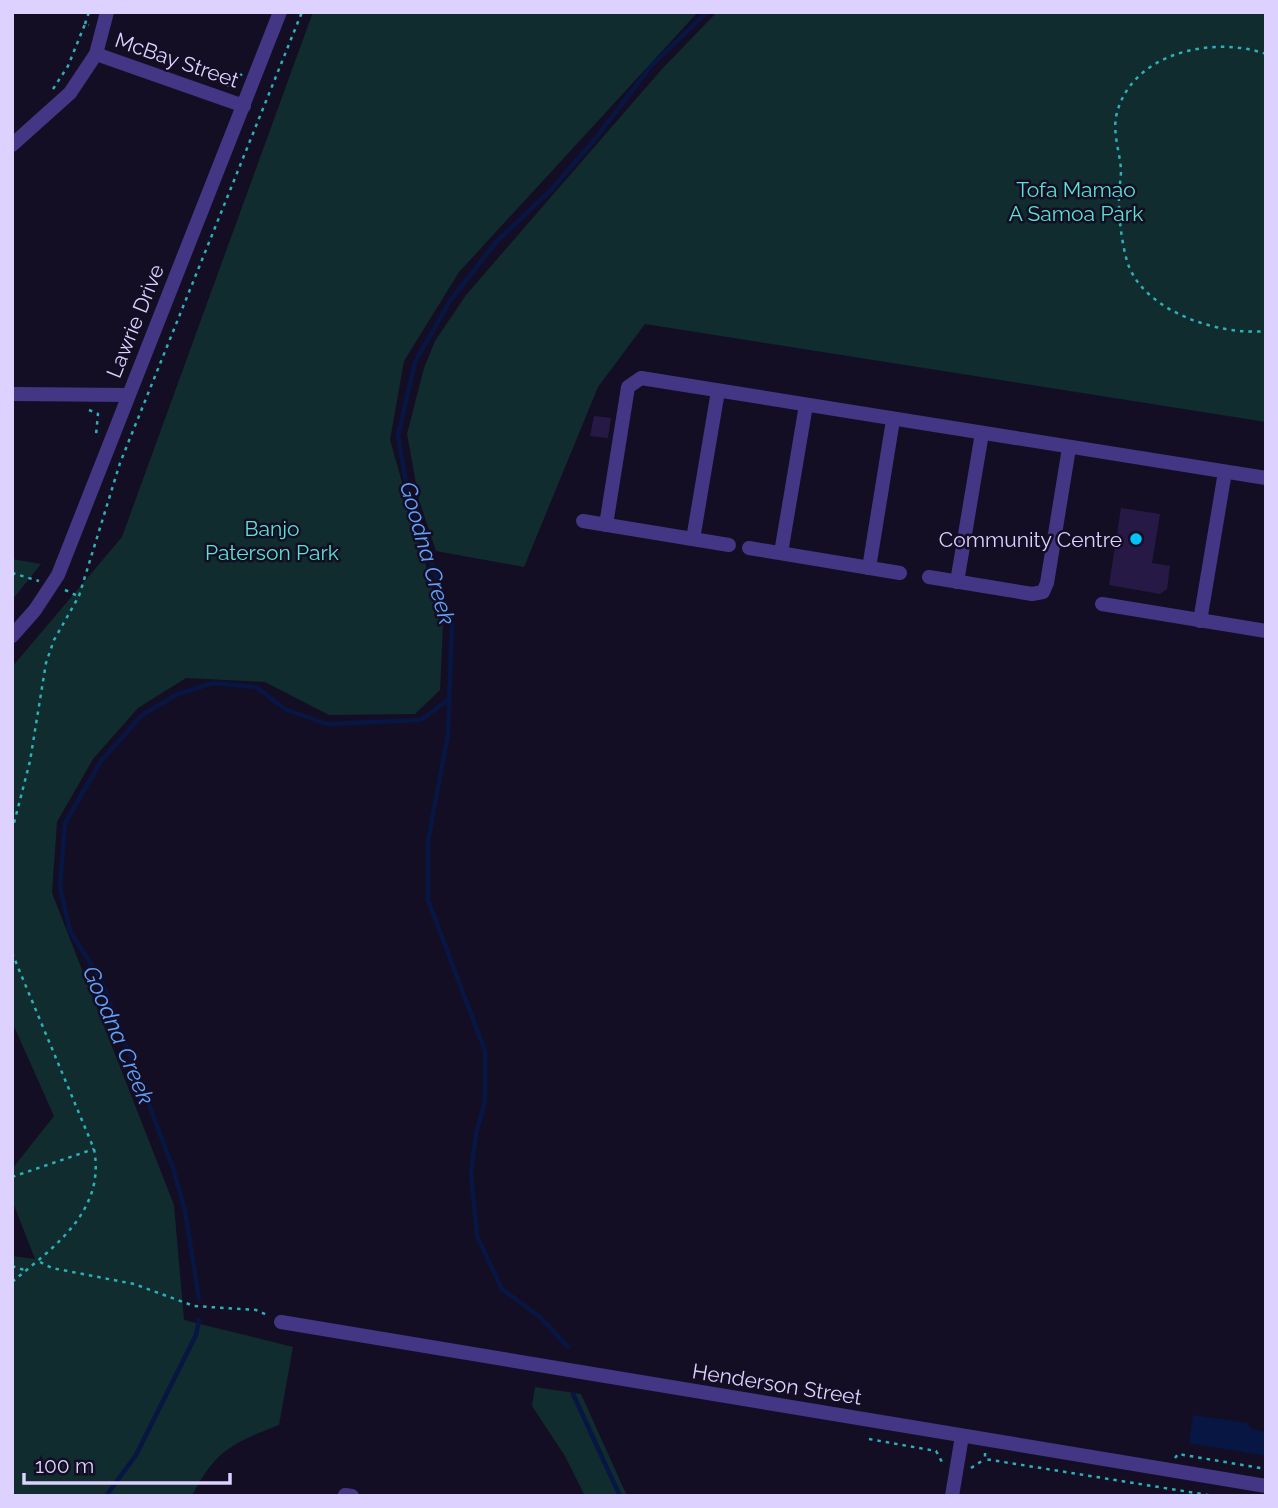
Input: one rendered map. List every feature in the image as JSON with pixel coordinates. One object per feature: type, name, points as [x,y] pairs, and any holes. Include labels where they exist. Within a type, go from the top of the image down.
[{"type":"street","points":[[12,145],[70,93],[96,54],[107,12]]},
{"type":"street","name":"Lawrie Drive","points":[[12,636],[52,585],[281,12]]},
{"type":"street","name":"McBay Street","points":[[96,54],[244,106]]},
{"type":"street","points":[[606,525],[630,383],[641,378],[1266,478]]},
{"type":"street","points":[[693,539],[718,391]]},
{"type":"street","points":[[12,394],[128,396]]},
{"type":"street","points":[[781,553],[806,405]]},
{"type":"street","points":[[869,568],[893,419]]},
{"type":"street","points":[[957,582],[982,433]]},
{"type":"street","points":[[929,577],[1032,594],[1042,592],[1047,583],[1069,448]]},
{"type":"street","points":[[1200,621],[1225,472]]},
{"type":"street","points":[[583,521],[729,545]]},
{"type":"street","points":[[749,548],[900,573]]},
{"type":"street","points":[[1102,604],[1266,631]]},
{"type":"street","name":"Henderson Street","points":[[281,1322],[1266,1486]]},
{"type":"street","points":[[952,1496],[964,1468],[962,1436]]},
{"type":"path","points":[[85,24],[89,12]]},
{"type":"path","points":[[12,831],[30,761],[46,663],[54,640],[79,596],[126,447],[302,12]]},
{"type":"path","points":[[1266,54],[1233,46],[1212,46],[1181,52],[1153,66],[1135,83],[1120,106],[1115,134],[1121,171],[1118,200],[1121,222],[1127,262],[1136,279],[1157,299],[1201,324],[1225,331],[1266,331]]},
{"type":"path","points":[[77,409],[95,411],[99,418],[96,435],[126,447]]},
{"type":"path","points":[[12,573],[52,585]]},
{"type":"path","points":[[12,953],[94,1149],[97,1166],[89,1205],[56,1248],[12,1282]]},
{"type":"path","points":[[12,1177],[94,1149]]},
{"type":"path","points":[[40,1262],[52,1268],[134,1284],[194,1306],[256,1310],[281,1322]]},
{"type":"path","points":[[12,1266],[27,1271]]},
{"type":"path","points":[[869,1439],[936,1451],[943,1464],[964,1468],[985,1458],[1214,1496]]},
{"type":"path","points":[[985,1458],[986,1440]]},
{"type":"path","points":[[964,1468],[968,1479]]},
{"type":"green space","name":"Banjo Paterson Park","points":[[313,12],[698,12],[459,272],[404,361],[390,440],[443,626],[440,690],[415,714],[329,715],[265,682],[186,678],[138,708],[93,759],[57,822],[52,893],[174,1205],[184,1320],[293,1347],[279,1425],[249,1437],[227,1450],[209,1468],[192,1496],[12,1496],[12,1256],[35,1259],[12,1200],[12,1169],[54,1116],[12,1022],[12,667],[122,537]]},
{"type":"green space","name":"Tofa Mamao A Samoa Park","points":[[717,12],[1266,12],[1266,422],[645,324],[598,387],[524,567],[436,551],[419,500],[407,434],[424,368],[435,341],[466,295],[662,69]]},
{"type":"green space","points":[[12,559],[41,564],[12,600]]},
{"type":"green space","points":[[535,1387],[581,1394],[627,1496],[585,1496],[565,1456],[532,1406]]},
{"type":"water","points":[[1193,1415],[1247,1423],[1252,1429],[1266,1432],[1266,1456],[1189,1443]]},
{"type":"building","points":[[594,416],[611,418],[608,438],[590,436]]},
{"type":"building","name":"Community Centre","points":[[1121,508],[1160,514],[1152,563],[1170,566],[1167,589],[1160,594],[1109,585]]},
{"type":"waterway","name":"Goodna Creek","points":[[568,1347],[540,1317],[502,1289],[477,1236],[471,1173],[476,1134],[485,1101],[485,1051],[428,900],[428,841],[448,734],[452,624],[408,493],[398,436],[415,362],[450,301],[496,242],[551,190],[595,139],[652,65],[707,12]]},
{"type":"waterway","name":"Goodna Creek","points":[[199,1299],[185,1211],[173,1168],[102,982],[70,931],[60,887],[65,823],[101,761],[142,715],[178,694],[213,683],[256,687],[285,709],[327,724],[421,720],[449,699]]},
{"type":"waterway","name":"Goodna Creek","points":[[106,1496],[136,1455],[196,1335],[199,1320]]},
{"type":"waterway","points":[[573,1394],[620,1496]]},
{"type":"place","name":"Community Centre","points":[[1136,539]]}]
